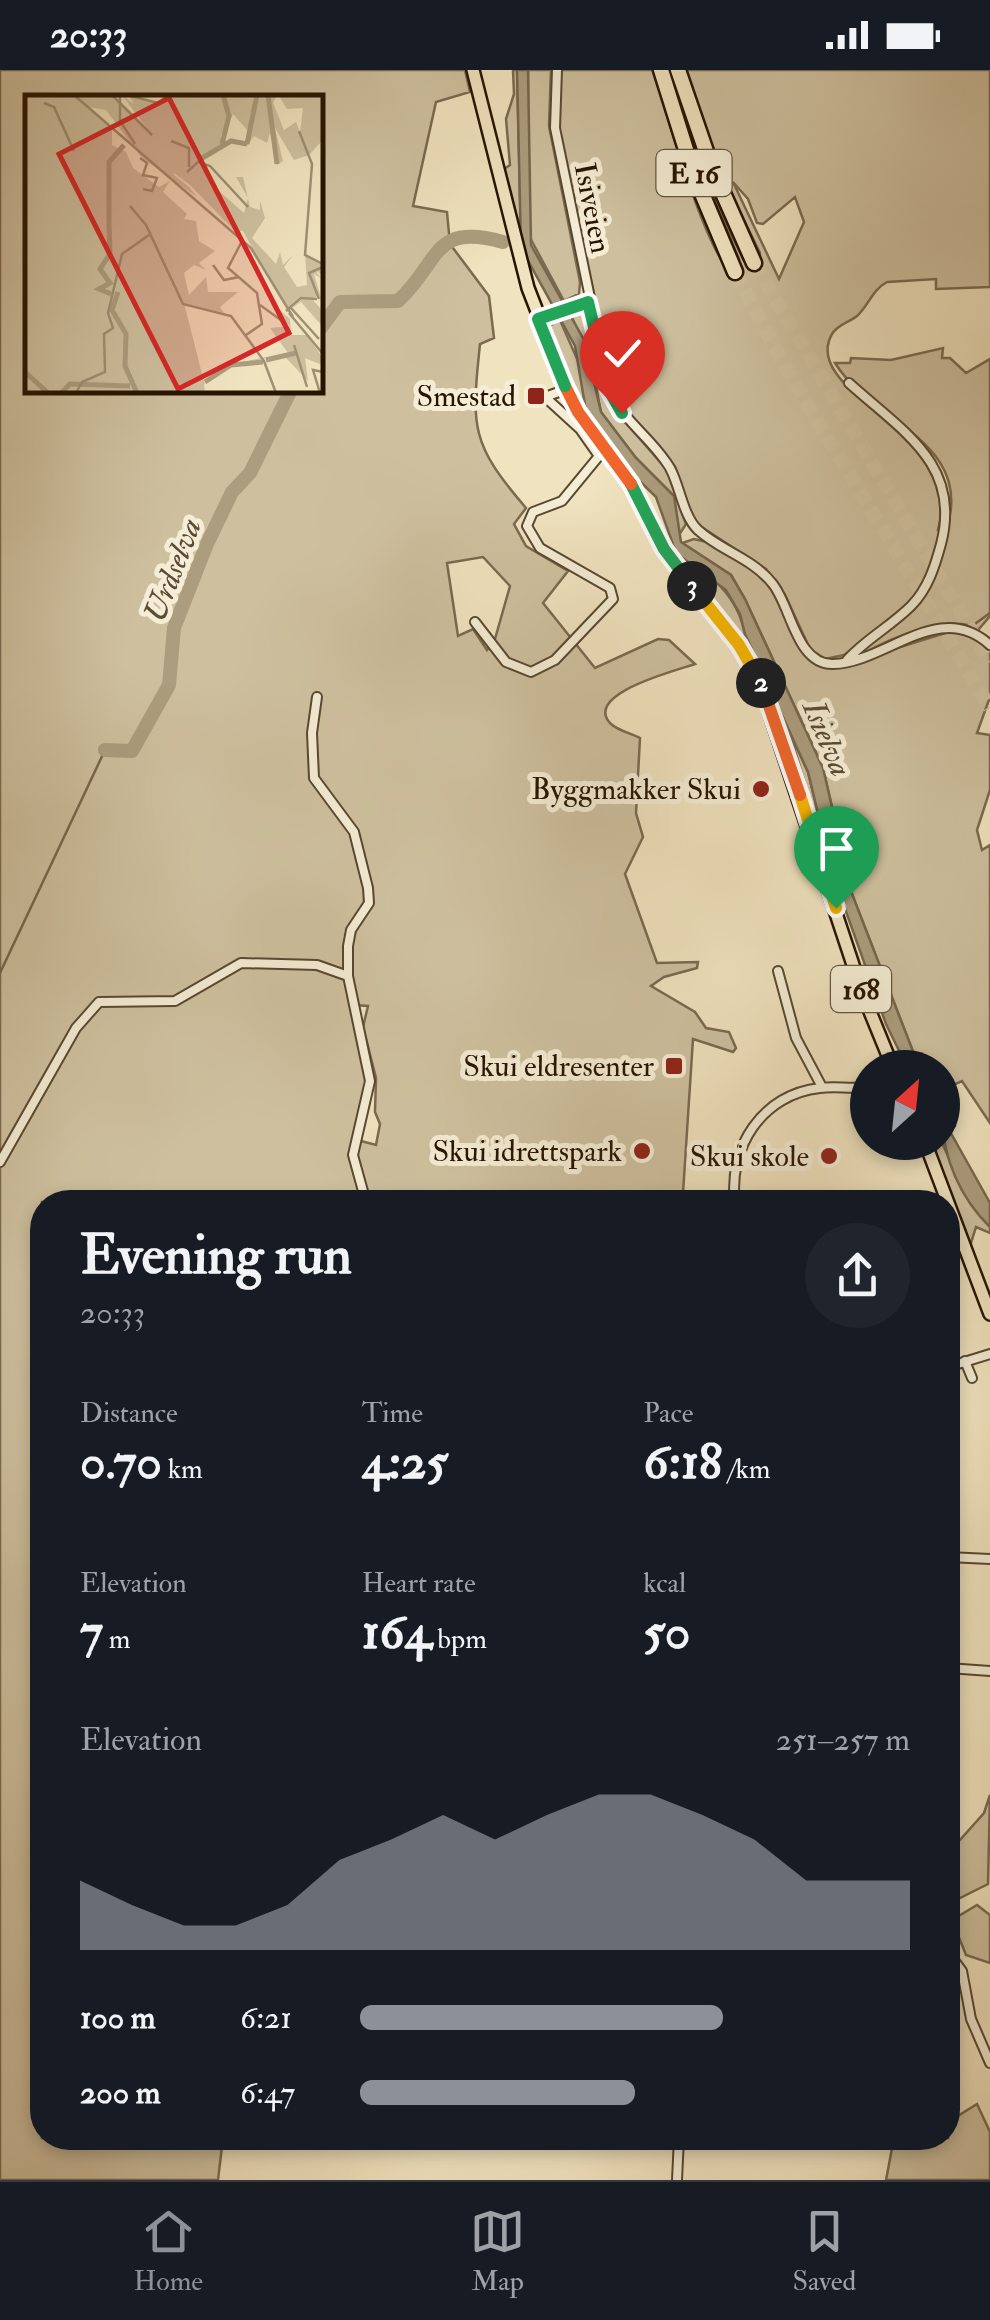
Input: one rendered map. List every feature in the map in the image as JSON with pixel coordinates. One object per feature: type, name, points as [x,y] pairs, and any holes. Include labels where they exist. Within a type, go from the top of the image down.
[{"type":"highway","name":"E 16","points":[[661,70],[693,172],[735,272]]},
{"type":"highway","name":"E 16","points":[[678,70],[711,166],[754,263]]},
{"type":"main road","name":"168","points":[[473,70],[538,319],[566,388],[635,489],[674,565],[732,636],[758,678],[862,992],[886,1050]]},
{"type":"main road","points":[[931,1160],[941,1190]]},
{"type":"main road","points":[[960,1241],[990,1314]]},
{"type":"street","name":"Isiveien","points":[[557,70],[555,128],[588,302],[616,404],[669,467],[696,528],[763,572],[788,606],[812,656],[832,664],[846,661]]},
{"type":"street","points":[[538,319],[588,302]]},
{"type":"street","points":[[846,661],[914,604],[928,584],[947,522],[948,499],[936,468],[916,444],[849,383]]},
{"type":"street","points":[[475,622],[506,662],[530,672],[556,660],[613,599],[610,588],[540,548],[527,526],[534,512],[562,502],[599,456],[580,429],[546,397],[566,388]]},
{"type":"street","points":[[846,661],[889,643],[956,627],[966,628],[990,646]]},
{"type":"street","points":[[317,696],[312,733],[314,778],[354,832],[368,888],[368,903],[352,930],[348,946],[348,976],[370,1081],[353,1155],[363,1190]]},
{"type":"street","points":[[0,1162],[76,1028],[98,1002],[175,1002],[241,963],[318,966],[348,976]]},
{"type":"street","points":[[778,971],[796,1038],[822,1088]]},
{"type":"street","points":[[735,1190],[734,1166],[750,1130],[789,1097],[822,1088],[850,1087]]},
{"type":"street","points":[[960,1363],[990,1354]]},
{"type":"street","points":[[965,1361],[972,1378]]},
{"type":"street","points":[[960,1558],[990,1559]]},
{"type":"street","points":[[960,1669],[990,1672]]},
{"type":"street","points":[[960,1968],[972,2019],[990,2063]]},
{"type":"street","points":[[677,2180],[678,2150]]},
{"type":"shaded area","points":[[0,70],[465,70],[470,92],[436,102],[413,206],[447,212],[450,244],[489,296],[494,338],[480,344],[476,416],[494,467],[526,508],[514,524],[526,546],[568,571],[543,603],[595,668],[658,639],[669,640],[695,664],[620,693],[605,713],[611,724],[640,738],[636,813],[643,837],[625,874],[657,963],[698,962],[697,968],[664,977],[651,986],[695,1012],[706,1028],[729,1032],[736,1048],[733,1052],[693,1039],[683,1190],[30,1190],[30,2150],[222,2150],[218,2180],[0,2180]],"holes":[[[483,557],[510,586],[495,639],[487,650],[473,629],[458,636],[447,563]],[[353,1005],[368,1006],[363,1027],[376,1078],[375,1112],[380,1124],[376,1145],[361,1141],[359,1116],[366,1081]]]},
{"type":"shaded area","points":[[513,70],[517,70],[521,241],[504,169],[510,165],[506,119],[514,94]]},
{"type":"shaded area","points":[[517,70],[528,70],[531,245],[584,340],[601,412],[636,458],[674,496],[681,542],[731,575],[745,599],[823,768],[852,894],[912,1050],[899,1050],[886,1024],[833,875],[808,772],[745,634],[740,614],[726,590],[676,553],[656,497],[621,463],[586,411],[575,346],[521,248]]},
{"type":"shaded area","points":[[528,70],[551,70],[549,126],[580,282],[579,294],[564,301],[528,234]]},
{"type":"shaded area","points":[[561,70],[654,70],[700,214],[712,242],[734,274],[739,271],[739,259],[709,187],[743,259],[751,265],[758,263],[760,253],[715,161],[684,70],[990,70],[990,287],[936,289],[936,279],[887,282],[857,316],[834,331],[828,355],[838,376],[908,442],[928,468],[940,497],[938,530],[946,531],[951,500],[947,475],[934,454],[852,384],[835,363],[850,363],[851,358],[891,360],[943,348],[942,358],[950,358],[966,373],[990,359],[990,616],[979,629],[966,625],[935,626],[903,635],[861,655],[856,654],[858,645],[844,655],[825,659],[810,649],[785,595],[766,569],[694,522],[675,467],[626,411],[616,393],[557,115]],"holes":[[[733,182],[748,199],[757,223],[763,224],[795,197],[804,222],[779,279]]]},
{"type":"shaded area","points":[[581,313],[592,333],[605,399],[667,470],[686,524],[679,535],[674,496],[636,458],[601,412],[592,366],[571,315]]},
{"type":"shaded area","points":[[559,318],[582,370],[586,416],[550,326]]},
{"type":"shaded area","points":[[694,539],[705,542],[738,557],[757,572],[780,601],[803,651],[824,665],[839,666],[955,630],[972,633],[990,649],[990,697],[977,733],[990,735],[990,790],[977,830],[982,850],[990,845],[990,1123],[960,1082],[960,1050],[912,1050],[852,894],[823,768],[731,575],[682,543]]},
{"type":"shaded area","points":[[676,553],[720,586],[736,608],[808,772],[833,875],[793,744],[763,677]]},
{"type":"shaded area","points":[[960,1149],[990,1203],[990,1227],[970,1204],[950,1162],[960,1160]]},
{"type":"shaded area","points":[[937,1160],[950,1160],[965,1193],[990,1227],[990,1233],[976,1227],[970,1246],[960,1220],[960,1190],[948,1190]]},
{"type":"shaded area","points":[[990,1795],[988,1884],[960,1898],[960,1840],[984,1813]]},
{"type":"shaded area","points":[[977,1905],[990,1915],[990,1963],[966,1955],[960,1940],[960,1915]]},
{"type":"shaded area","points":[[977,2104],[990,2132],[990,2180],[886,2180],[892,2150],[960,2150],[960,2115]]},
{"type":"waterway","name":"Urdselva","points":[[322,326],[340,302],[398,301],[449,242],[462,237],[503,242]]},
{"type":"waterway","name":"Urdselva","points":[[105,750],[132,751],[169,685],[174,628],[207,544],[232,492],[250,473],[290,392]]},
{"type":"waterway","points":[[972,626],[990,613]]},
{"type":"waterway","points":[[0,973],[105,750]]},
{"type":"tunnel","points":[[754,263],[990,662]]},
{"type":"tunnel","points":[[735,272],[787,370],[990,708]]},
{"type":"place","name":"Smestad","points":[[536,396]]},
{"type":"place","name":"Byggmakker Skui","points":[[761,789]]},
{"type":"place","name":"Skui eldresenter","points":[[674,1066]]},
{"type":"place","name":"Skui idrettspark","points":[[642,1151]]},
{"type":"place","name":"Skui skole","points":[[829,1156]]},
{"type":"route","points":[[622,413],[609,390],[588,302],[538,319],[578,412],[635,489],[674,565],[739,645],[758,678],[777,723],[836,908]]},
{"type":"water label","name":"Isielva","points":[[828,738]]}]
